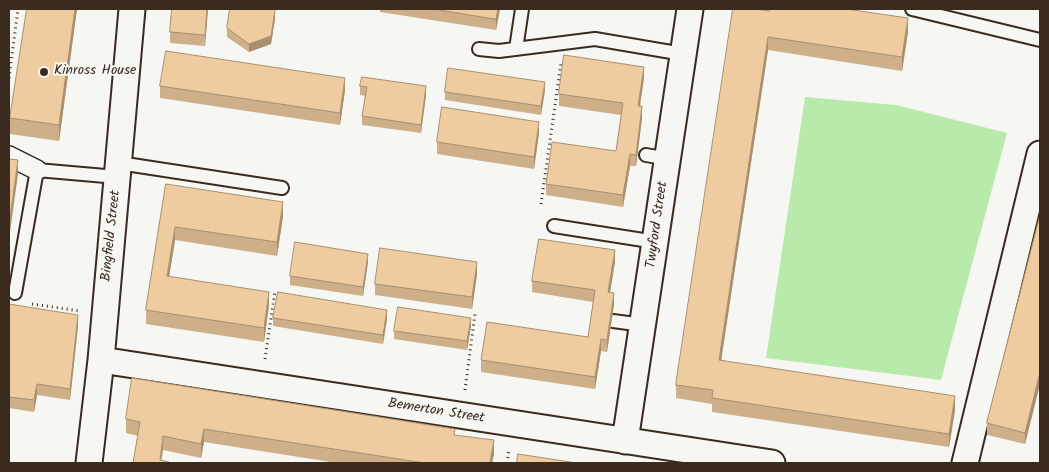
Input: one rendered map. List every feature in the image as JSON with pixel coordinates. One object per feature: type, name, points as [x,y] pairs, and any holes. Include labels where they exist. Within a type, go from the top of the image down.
[{"type":"street","name":"Bingfield Street","points":[[89,463],[105,314],[132,9]]},
{"type":"street","name":"Twyford Street","points":[[626,441],[656,242],[657,157],[683,54],[690,9]]},
{"type":"street","points":[[966,463],[1040,154]]},
{"type":"street","points":[[9,156],[37,170]]},
{"type":"street","name":"Bemerton Street","points":[[100,360],[772,463]]},
{"type":"lane","points":[[516,49],[522,9]]},
{"type":"lane","points":[[912,9],[1040,40]]},
{"type":"lane","points":[[479,49],[499,51],[595,39],[683,54]]},
{"type":"lane","points":[[15,293],[37,170],[118,170],[282,188]]},
{"type":"lane","points":[[554,226],[656,242]]},
{"type":"lane","points":[[613,321],[643,326]]},
{"type":"path","points":[[9,78],[18,9]]},
{"type":"path","points":[[541,204],[564,42]]},
{"type":"path","points":[[261,385],[276,290]]},
{"type":"path","points":[[28,304],[105,314]]},
{"type":"path","points":[[461,416],[475,314]]},
{"type":"green space","points":[[805,97],[896,105],[1007,133],[941,380],[766,358]]},
{"type":"building","name":"Kinross House","points":[[27,9],[75,9],[59,125],[10,118]]},
{"type":"building","points":[[172,9],[207,9],[205,35],[170,32]]},
{"type":"building","points":[[230,9],[275,10],[271,36],[249,44],[227,28]]},
{"type":"building","points":[[434,9],[498,9],[496,19]]},
{"type":"building","points":[[733,9],[770,11],[770,9],[846,9],[908,18],[902,57],[768,37],[719,360],[955,396],[949,434],[712,398],[713,390],[676,385]]},
{"type":"building","points":[[166,51],[345,78],[340,113],[160,86]]},
{"type":"building","points":[[564,55],[644,67],[638,106],[642,106],[636,155],[630,154],[623,195],[546,184],[552,142],[616,151],[623,103],[559,94]]},
{"type":"building","points":[[448,68],[545,82],[541,106],[445,92]]},
{"type":"building","points":[[362,77],[426,86],[421,125],[362,116],[367,87],[360,86]]},
{"type":"building","points":[[442,107],[539,122],[534,157],[437,142]]},
{"type":"building","points":[[9,159],[18,160],[9,225]]},
{"type":"building","points":[[166,184],[283,202],[277,242],[175,227],[167,276],[269,292],[264,328],[146,310]]},
{"type":"building","points":[[1040,215],[1040,372],[1025,433],[987,423]]},
{"type":"building","points":[[539,239],[615,250],[608,292],[614,293],[607,340],[601,339],[595,377],[481,360],[487,322],[588,337],[595,290],[532,281]]},
{"type":"building","points":[[295,242],[368,254],[363,287],[290,276]]},
{"type":"building","points":[[380,248],[477,262],[472,297],[375,284]]},
{"type":"building","points":[[278,292],[387,310],[383,335],[273,318]]},
{"type":"building","points":[[9,304],[78,315],[70,389],[37,384],[34,400],[9,397]]},
{"type":"building","points":[[398,307],[471,318],[467,341],[394,331]]},
{"type":"building","points":[[132,378],[455,429],[454,435],[494,440],[490,463],[425,463],[204,429],[201,444],[163,436],[160,460],[169,463],[133,463],[140,422],[126,419]]},
{"type":"building","points":[[518,454],[577,463],[517,463]]},
{"type":"place","name":"Kinross House","points":[[44,72]]}]
